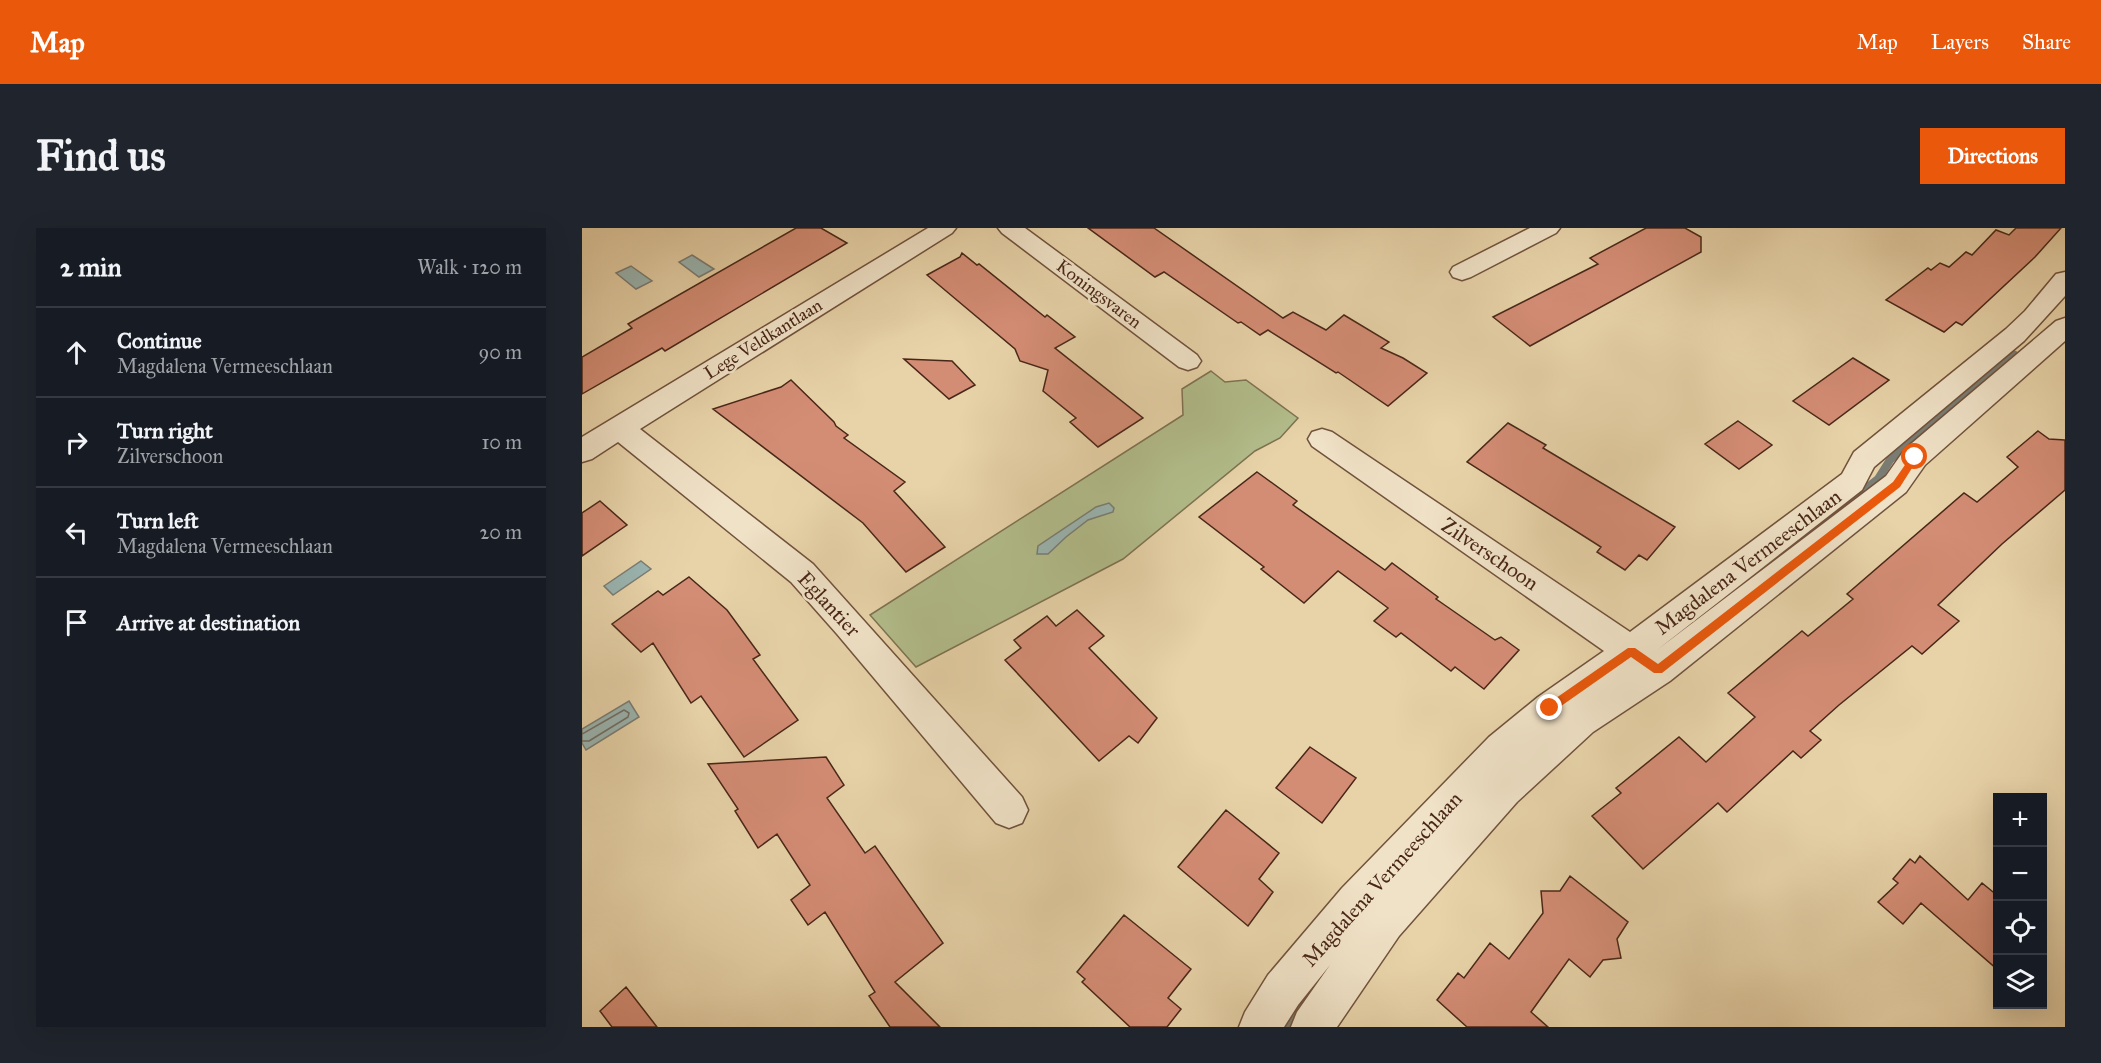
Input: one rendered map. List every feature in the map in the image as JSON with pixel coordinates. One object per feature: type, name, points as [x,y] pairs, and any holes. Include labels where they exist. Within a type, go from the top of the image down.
[{"type":"street","name":"Lege Veldkantlaan","points":[[582,451],[944,228]]},
{"type":"street","name":"Koningsvaren","points":[[1010,228],[1188,361]]},
{"type":"street","points":[[1462,272],[1548,228]]},
{"type":"street","name":"Magdalena Vermeeschlaan","points":[[1260,1027],[1283,990],[1356,902],[1502,749],[1550,708],[1645,660],[1896,484],[1915,457],[2056,327],[2065,280]]},
{"type":"street","name":"Eglantier","points":[[620,428],[802,573],[849,624],[1009,810]]},
{"type":"street","name":"Zilverschoon","points":[[1322,439],[1645,660]]},
{"type":"street","name":"Magdalena Vermeeschlaan","points":[[1312,1027],[1385,922],[1504,789],[1581,721],[1645,660]]},
{"type":"green space","points":[[1211,371],[1225,382],[1246,380],[1298,418],[1280,438],[1255,451],[1123,559],[916,667],[870,615],[1183,415],[1182,389]]},
{"type":"water","points":[[692,255],[714,269],[699,277],[679,262]]},
{"type":"water","points":[[631,266],[652,281],[636,289],[616,273]]},
{"type":"water","points":[[1109,503],[1114,508],[1113,512],[1088,520],[1048,554],[1037,554],[1038,546],[1096,507]]},
{"type":"water","points":[[641,561],[651,569],[613,595],[604,586]]},
{"type":"water","points":[[629,701],[639,717],[586,750],[582,743],[582,729]]},
{"type":"building","points":[[796,228],[821,228],[847,243],[665,351],[662,348],[582,394],[582,357],[632,328],[628,324]]},
{"type":"building","points":[[1088,228],[1154,228],[1283,318],[1293,312],[1326,330],[1344,315],[1389,342],[1381,348],[1427,373],[1388,406],[1338,372],[1336,373],[1268,330],[1260,335],[1241,322],[1238,323],[1164,272],[1155,277]]},
{"type":"building","points":[[1646,228],[1685,228],[1701,237],[1701,252],[1530,346],[1493,317],[1598,264],[1590,258]]},
{"type":"building","points":[[2016,228],[2061,228],[2035,257],[1962,325],[1956,322],[1944,332],[1886,300],[1928,268],[1931,270],[1940,263],[1949,267],[1966,252],[1972,255],[1996,230],[2009,235]]},
{"type":"building","points":[[962,253],[1045,317],[1047,315],[1075,337],[1055,348],[1143,418],[1098,447],[1070,422],[1076,418],[1043,391],[1048,370],[1020,361],[1015,349],[927,275],[960,257]]},
{"type":"building","points":[[1853,358],[1889,380],[1829,425],[1793,401]]},
{"type":"building","points":[[904,359],[952,361],[975,385],[949,399]]},
{"type":"building","points":[[791,380],[836,426],[848,435],[844,438],[905,482],[894,491],[945,547],[906,572],[863,523],[713,409],[781,387]]},
{"type":"building","points":[[1738,421],[1772,445],[1739,469],[1705,444]]},
{"type":"building","points":[[1508,423],[1546,445],[1543,448],[1675,527],[1647,560],[1639,555],[1625,570],[1597,552],[1601,547],[1467,462]]},
{"type":"building","points":[[2038,431],[2049,439],[2065,440],[2065,490],[2002,544],[1938,605],[1959,621],[1922,654],[1912,646],[1839,705],[1810,731],[1821,740],[1801,758],[1793,751],[1727,812],[1718,803],[1643,869],[1592,816],[1621,793],[1616,788],[1679,737],[1706,762],[1755,717],[1728,693],[1802,631],[1808,636],[1853,599],[1847,594],[1964,493],[1977,502],[2018,467],[2007,457]]},
{"type":"building","points":[[1257,472],[1297,501],[1293,505],[1385,570],[1392,563],[1438,597],[1436,599],[1495,640],[1501,637],[1519,650],[1484,689],[1455,667],[1451,671],[1401,633],[1396,637],[1374,621],[1388,608],[1338,571],[1304,603],[1261,569],[1264,567],[1199,517]]},
{"type":"building","points":[[600,501],[627,525],[582,556],[582,513]]},
{"type":"building","points":[[689,577],[727,610],[760,655],[753,659],[798,720],[744,757],[701,696],[691,703],[653,643],[641,652],[612,624],[658,591],[663,595]]},
{"type":"building","points":[[1077,610],[1104,636],[1089,648],[1157,718],[1138,743],[1129,736],[1099,761],[1005,660],[1021,648],[1014,640],[1047,616],[1056,626]]},
{"type":"building","points":[[1310,747],[1356,778],[1322,823],[1276,788]]},
{"type":"building","points":[[826,757],[844,785],[827,798],[865,853],[875,846],[943,943],[895,982],[940,1027],[890,1027],[869,996],[875,992],[825,912],[808,925],[791,900],[810,885],[777,834],[758,848],[735,811],[738,809],[708,764]]},
{"type":"building","points":[[1226,810],[1279,853],[1259,879],[1273,892],[1248,926],[1178,867]]},
{"type":"building","points":[[1920,856],[1968,900],[1982,883],[1993,892],[1993,966],[1921,903],[1903,924],[1878,902],[1898,883],[1893,879],[1910,859],[1915,863]]},
{"type":"building","points":[[1570,876],[1628,922],[1617,939],[1621,958],[1603,960],[1590,977],[1569,959],[1531,1012],[1548,1027],[1467,1027],[1437,1000],[1458,973],[1464,978],[1490,943],[1509,959],[1543,913],[1541,891],[1560,891]]},
{"type":"building","points":[[1124,915],[1191,969],[1168,998],[1181,1009],[1167,1027],[1130,1027],[1082,982],[1085,979],[1077,972]]},
{"type":"building","points":[[626,987],[657,1027],[612,1027],[600,1011]]},
{"type":"waterway","points":[[1764,568],[1878,479],[1890,460],[2015,355]]},
{"type":"waterway","points":[[1753,577],[1766,566]]},
{"type":"waterway","points":[[1285,1027],[1311,987]]},
{"type":"route","points":[[1550,708],[1631,651],[1658,669],[1896,484],[1915,457]]}]
